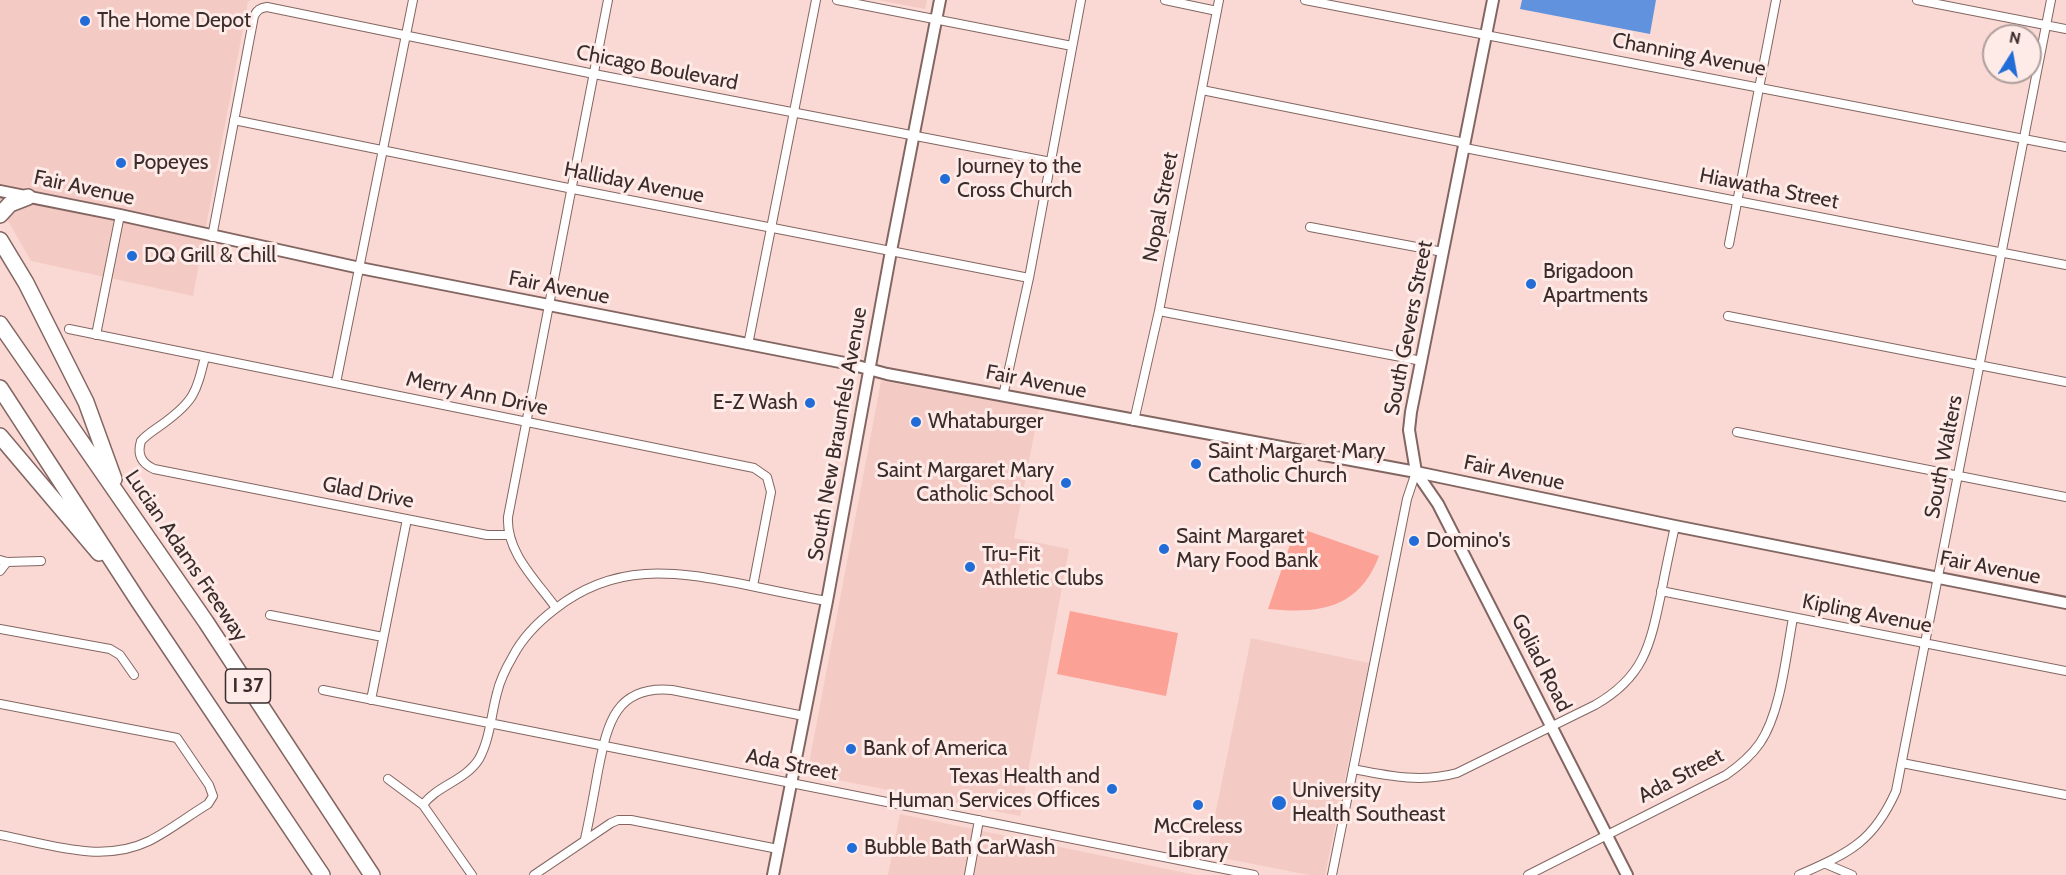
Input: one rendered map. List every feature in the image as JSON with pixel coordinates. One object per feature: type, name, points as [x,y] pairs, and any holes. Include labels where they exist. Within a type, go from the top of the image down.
[{"type":"highway","points":[[0,215],[10,204],[28,197]]},
{"type":"highway","points":[[0,240],[26,283],[86,402],[121,499]]},
{"type":"highway","name":"Lucian Adams Freeway","points":[[0,324],[218,641],[372,875]]},
{"type":"highway","name":"I 37","points":[[0,388],[139,602],[322,875]]},
{"type":"highway","points":[[0,436],[139,602]]},
{"type":"main road","name":"South New Braunfels Avenue","points":[[773,875],[940,0]]},
{"type":"main road","name":"South Gevers Street","points":[[1416,472],[1409,430],[1493,0]]},
{"type":"main road","name":"Fair Avenue","points":[[0,191],[550,306],[1003,396],[1416,472],[2066,603]]},
{"type":"main road","name":"Goliad Road","points":[[1416,472],[1438,504],[1627,875]]},
{"type":"street","points":[[336,383],[413,0]]},
{"type":"street","points":[[556,608],[519,557],[508,535],[508,517],[608,0]]},
{"type":"street","points":[[748,345],[816,0]]},
{"type":"street","points":[[837,0],[1072,46]]},
{"type":"street","points":[[1003,396],[1029,278],[1081,0]]},
{"type":"street","points":[[1165,0],[1217,11]]},
{"type":"street","name":"Nopal Street","points":[[1134,421],[1159,311],[1220,0]]},
{"type":"street","name":"Channing Avenue","points":[[1305,0],[2066,147]]},
{"type":"street","points":[[1729,244],[1776,0]]},
{"type":"street","points":[[1917,0],[2066,29]]},
{"type":"street","name":"South Walters","points":[[1799,875],[1826,864],[1857,846],[1880,821],[1896,791],[2051,0]]},
{"type":"street","name":"Chicago Boulevard","points":[[234,120],[254,16],[259,9],[267,7],[594,74],[1051,162]]},
{"type":"street","name":"Hiawatha Street","points":[[1202,90],[1465,146],[2066,265]]},
{"type":"street","points":[[212,237],[234,120]]},
{"type":"street","name":"Halliday Avenue","points":[[234,120],[1029,278]]},
{"type":"street","points":[[96,334],[120,215]]},
{"type":"street","points":[[1310,227],[1443,252]]},
{"type":"street","points":[[1159,311],[1422,361]]},
{"type":"street","points":[[1728,315],[2066,382]]},
{"type":"street","name":"Merry Ann Drive","points":[[69,329],[754,468],[761,472],[770,484],[771,492],[753,586]]},
{"type":"street","name":"Glad Drive","points":[[205,357],[198,384],[191,399],[180,412],[144,437],[140,444],[140,456],[146,465],[154,469],[487,535],[508,535]]},
{"type":"street","points":[[1737,432],[2066,497]]},
{"type":"street","name":"South Gevers Street","points":[[1332,875],[1407,499],[1416,472]]},
{"type":"street","points":[[370,700],[407,519]]},
{"type":"street","points":[[1353,769],[1405,778],[1445,776],[1467,769],[1605,699],[1631,676],[1649,646],[1675,526]]},
{"type":"street","points":[[0,571],[3,561],[41,561]]},
{"type":"street","points":[[423,805],[474,765],[484,748],[497,691],[513,656],[533,628],[574,596],[600,584],[637,574],[676,573],[827,601]]},
{"type":"street","name":"Kipling Avenue","points":[[1661,591],[2066,671]]},
{"type":"street","points":[[270,615],[383,637]]},
{"type":"street","name":"Ada Street","points":[[1528,875],[1726,775],[1752,753],[1764,736],[1772,717],[1793,618]]},
{"type":"street","points":[[0,629],[110,649],[120,655],[134,675]]},
{"type":"street","name":"Ada Street","points":[[323,690],[1254,875]]},
{"type":"street","points":[[585,839],[609,723],[616,712],[634,696],[652,690],[672,690],[804,716]]},
{"type":"street","points":[[0,704],[177,738],[208,784],[213,796],[208,804],[150,840],[112,852],[98,853],[0,835]]},
{"type":"street","points":[[1902,763],[2066,795]]},
{"type":"street","points":[[388,779],[423,805],[472,875]]},
{"type":"street","points":[[534,875],[585,839],[618,820],[630,820],[778,849]]},
{"type":"street","points":[[969,875],[980,820]]},
{"type":"street","points":[[1826,864],[1852,875]]},
{"type":"shaded area","points":[[0,0],[251,0],[248,2],[193,296],[31,261],[0,207]]},
{"type":"shaded area","points":[[878,0],[927,0],[925,9]]},
{"type":"shaded area","points":[[881,381],[1039,409],[1014,538],[1069,549],[1020,816],[807,774]]},
{"type":"shaded area","points":[[1302,529],[1379,556],[1371,574],[1360,587],[1349,597],[1335,604],[1304,610],[1268,609],[1294,533]]},
{"type":"shaded area","points":[[1070,611],[1178,633],[1166,696],[1057,674]]},
{"type":"shaded area","name":"University Health Southeast","points":[[1251,638],[1369,663],[1325,875],[1309,875],[1207,855]]},
{"type":"shaded area","points":[[900,814],[1196,875],[888,875]]},
{"type":"water","points":[[1522,0],[1656,0],[1650,34],[1520,9]]},
{"type":"place","name":"The Home Depot","points":[[85,21]]},
{"type":"place","name":"Popeyes","points":[[121,163]]},
{"type":"place","name":"Journey to the Cross Church","points":[[945,179]]},
{"type":"place","name":"DQ Grill & Chill","points":[[132,256]]},
{"type":"place","name":"Brigadoon Apartments","points":[[1531,284]]},
{"type":"place","name":"E-Z Wash","points":[[810,403]]},
{"type":"place","name":"Whataburger","points":[[916,422]]},
{"type":"place","name":"Saint Margaret Mary Catholic Church","points":[[1196,464]]},
{"type":"place","name":"Saint Margaret Mary Catholic School","points":[[1066,483]]},
{"type":"place","name":"Domino's","points":[[1414,541]]},
{"type":"place","name":"Saint Margaret Mary Food Bank","points":[[1164,549]]},
{"type":"place","name":"Tru-Fit Athletic Clubs","points":[[970,567]]},
{"type":"place","name":"Bank of America","points":[[851,749]]},
{"type":"place","name":"Texas Health and Human Services Offices","points":[[1112,789]]},
{"type":"place","name":"University Health Southeast","points":[[1279,803]]},
{"type":"place","name":"McCreless Library","points":[[1198,805]]},
{"type":"place","name":"Bubble Bath CarWash","points":[[852,848]]}]
